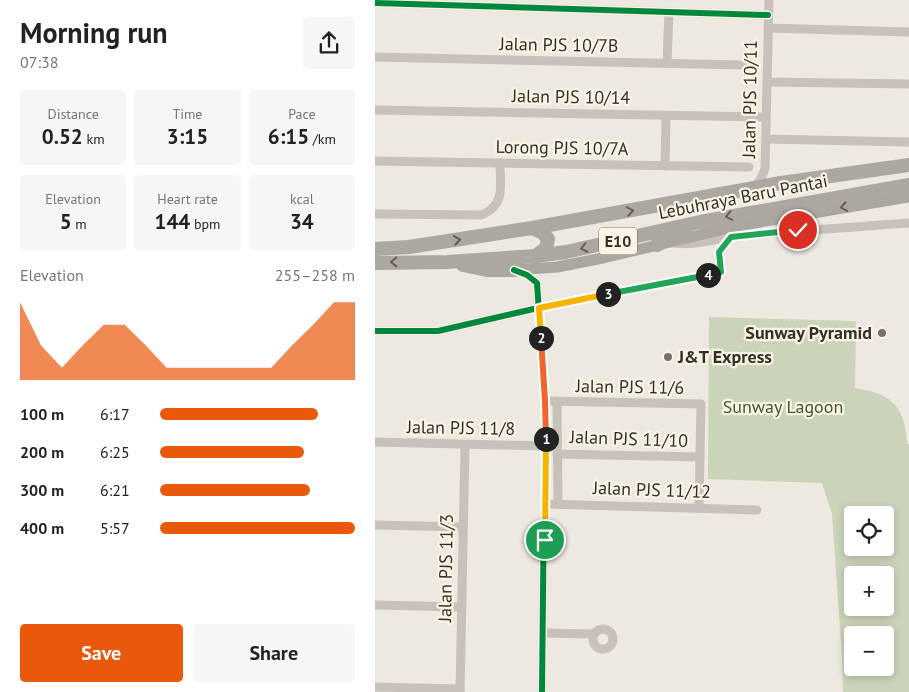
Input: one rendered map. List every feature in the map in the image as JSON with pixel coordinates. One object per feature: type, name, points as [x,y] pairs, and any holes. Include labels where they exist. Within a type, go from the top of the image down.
[{"type":"highway","name":"Lebuhraya Baru Pantai","points":[[375,249],[409,247],[532,228],[781,183],[909,165]]},
{"type":"highway","name":"Lebuhraya Baru Pantai","points":[[375,263],[447,262],[536,256],[574,250],[700,222],[784,206],[866,194],[909,185]]},
{"type":"highway","points":[[866,194],[909,196]]},
{"type":"highway","points":[[664,244],[672,237],[691,229],[700,222]]},
{"type":"highway","points":[[532,228],[543,233],[548,239],[546,248],[536,256]]},
{"type":"highway","points":[[447,262],[487,270],[514,270]]},
{"type":"main road","points":[[514,270],[557,266],[603,258],[737,226],[909,196]]},
{"type":"street","name":"Jalan PJS 10/11","points":[[753,188],[761,180],[765,168],[769,0]]},
{"type":"street","points":[[375,3],[768,16]]},
{"type":"street","points":[[667,63],[669,12]]},
{"type":"street","points":[[768,28],[909,32]]},
{"type":"street","name":"Jalan PJS 10/7B","points":[[375,57],[743,65]]},
{"type":"street","points":[[767,82],[909,84]]},
{"type":"street","name":"Jalan PJS 10/14","points":[[375,110],[766,117]]},
{"type":"street","points":[[665,166],[666,116]]},
{"type":"street","points":[[765,139],[909,142]]},
{"type":"street","name":"Lorong PJS 10/7A","points":[[375,161],[749,167]]},
{"type":"street","points":[[375,214],[482,215],[497,206],[500,198],[500,163]]},
{"type":"street","name":"Jalan PJS 10/11","points":[[765,168],[774,179],[781,183]]},
{"type":"street","points":[[699,244],[731,237],[909,223]]},
{"type":"street","points":[[375,331],[438,332],[539,308],[721,272],[719,252],[731,237]]},
{"type":"street","points":[[664,244],[707,245],[719,252]]},
{"type":"street","points":[[537,283],[547,272],[557,266]]},
{"type":"street","points":[[514,270],[527,275],[537,283],[539,308],[546,446],[542,692]]},
{"type":"street","name":"Jalan PJS 11/6","points":[[545,401],[701,404],[699,508]]},
{"type":"street","points":[[557,401],[558,504]]},
{"type":"street","name":"Jalan PJS 11/8","points":[[375,442],[546,446]]},
{"type":"street","name":"Jalan PJS 11/3","points":[[461,691],[465,445]]},
{"type":"street","name":"Jalan PJS 11/10","points":[[557,454],[700,458]]},
{"type":"street","name":"Jalan PJS 11/12","points":[[545,504],[757,510]]},
{"type":"street","points":[[375,525],[463,528]]},
{"type":"street","points":[[375,605],[462,607]]},
{"type":"street","points":[[543,633],[594,634]]},
{"type":"street","points":[[375,687],[461,691]]},
{"type":"green space","name":"Sunway Lagoon","points":[[709,317],[856,321],[855,388],[878,394],[894,404],[904,422],[907,444],[909,444],[909,692],[843,692],[832,514],[822,483],[708,479]]},
{"type":"cycle path","points":[[375,3],[768,15]]},
{"type":"cycle path","points":[[375,331],[438,331],[577,299],[721,273],[719,252],[730,237]]},
{"type":"cycle path","points":[[514,270],[527,275],[537,283],[545,401],[542,692]]},
{"type":"place","name":"Sunway Pyramid","points":[[882,333]]},
{"type":"place","name":"J&T Express","points":[[668,357]]},
{"type":"route","points":[[545,540],[545,401],[539,308],[721,272],[719,252],[731,237],[798,230]]}]
